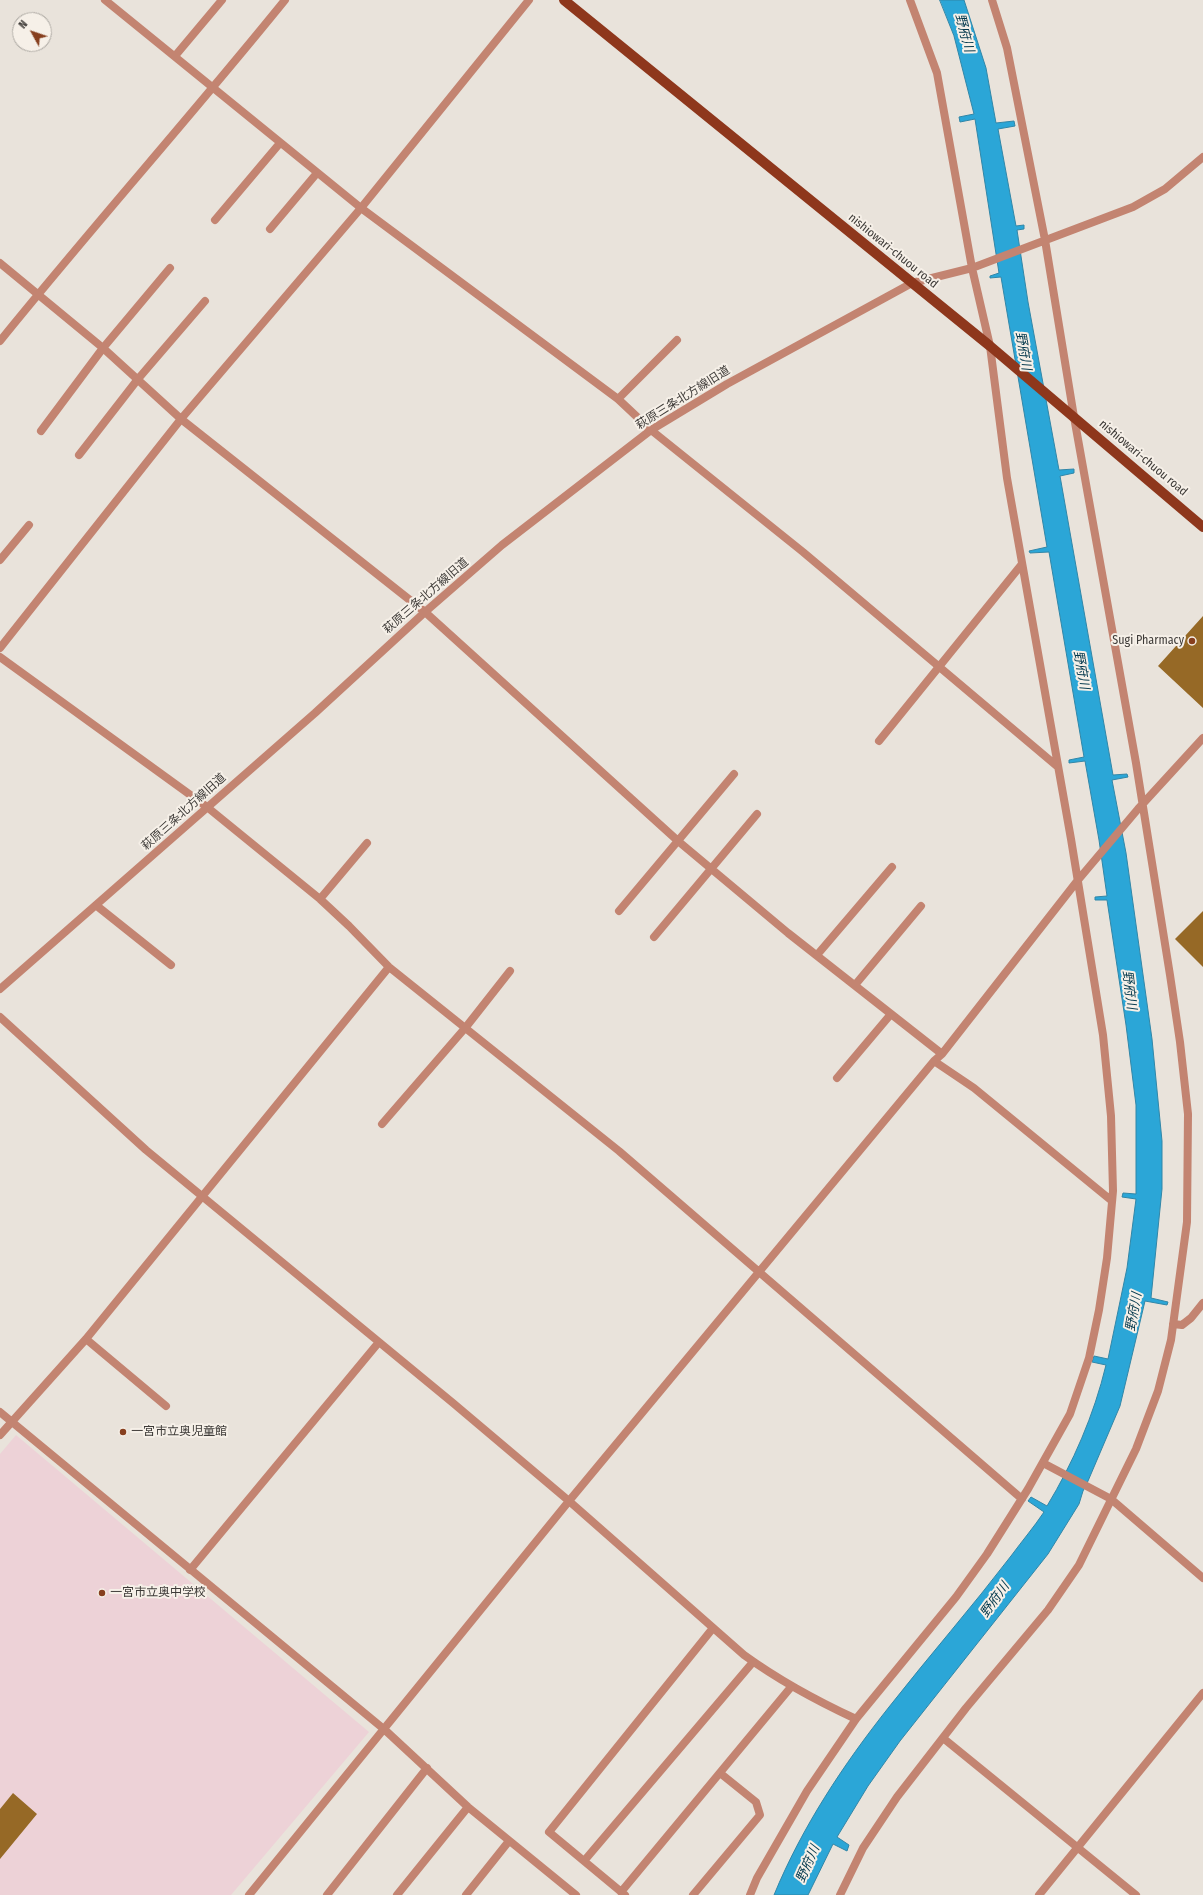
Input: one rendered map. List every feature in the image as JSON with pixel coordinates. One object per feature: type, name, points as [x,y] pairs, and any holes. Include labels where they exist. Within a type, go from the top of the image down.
[{"type":"main road","name":"nishiowari-chuou road","points":[[564,0],[990,346],[1203,526]]},
{"type":"street","points":[[105,0],[361,208],[618,399],[651,430],[803,552],[1058,767]]},
{"type":"street","points":[[175,56],[222,0]]},
{"type":"street","points":[[0,341],[38,294],[214,88],[286,0]]},
{"type":"street","points":[[0,648],[181,419],[361,208],[529,0]]},
{"type":"street","points":[[750,1895],[761,1872],[806,1791],[856,1720],[956,1597],[987,1554],[1045,1464],[1070,1414],[1089,1358],[1107,1258],[1112,1201],[1111,1116],[1103,1035],[1080,877],[1058,767],[1007,478],[990,346],[975,267],[937,73],[910,0]]},
{"type":"street","points":[[840,1895],[863,1848],[897,1797],[943,1738],[1048,1610],[1079,1565],[1108,1498],[1136,1449],[1158,1391],[1173,1324],[1187,1222],[1188,1114],[1172,982],[1140,807],[1074,417],[1007,48],[992,0]]},
{"type":"street","points":[[215,220],[280,143]]},
{"type":"street","name":"萩原三条北方線旧道","points":[[0,989],[97,906],[207,807],[315,713],[425,612],[502,545],[651,430],[727,384],[912,283],[975,267],[1132,207],[1165,189],[1203,157]]},
{"type":"street","points":[[270,229],[317,173]]},
{"type":"street","points":[[0,263],[103,348],[181,419],[425,612],[678,841],[711,869],[942,1054]]},
{"type":"street","points":[[41,431],[103,348],[170,268]]},
{"type":"street","points":[[79,455],[138,379],[205,301]]},
{"type":"street","points":[[618,399],[677,340]]},
{"type":"street","points":[[0,560],[29,525]]},
{"type":"street","points":[[879,741],[1022,564]]},
{"type":"street","points":[[0,657],[207,807],[320,899],[349,926],[388,967],[466,1027],[619,1151],[758,1273],[1022,1499]]},
{"type":"street","points":[[249,1895],[385,1730],[569,1501],[934,1061],[942,1054],[1080,877],[1140,807],[1203,738]]},
{"type":"street","points":[[619,911],[734,774]]},
{"type":"street","points":[[654,937],[758,814]]},
{"type":"street","points":[[320,899],[367,843]]},
{"type":"street","points":[[817,955],[892,867]]},
{"type":"street","points":[[97,906],[171,965]]},
{"type":"street","points":[[855,985],[921,906]]},
{"type":"street","points":[[0,1435],[86,1338],[388,967]]},
{"type":"street","points":[[382,1124],[466,1027],[510,971]]},
{"type":"street","points":[[837,1078],[891,1014]]},
{"type":"street","points":[[0,1017],[146,1150],[569,1501],[712,1628],[753,1662],[791,1687],[856,1720]]},
{"type":"street","points":[[934,1061],[974,1088],[1112,1201]]},
{"type":"street","points":[[1173,1324],[1182,1324],[1203,1303]]},
{"type":"street","points":[[86,1338],[166,1406]]},
{"type":"street","points":[[190,1570],[379,1342]]},
{"type":"street","points":[[0,1412],[385,1730],[468,1807],[576,1895]]},
{"type":"street","points":[[1045,1464],[1108,1498],[1203,1578]]},
{"type":"street","points":[[712,1628],[549,1832],[623,1893],[791,1687]]},
{"type":"street","points":[[584,1861],[753,1662]]},
{"type":"street","points":[[1039,1895],[1077,1846],[1203,1693]]},
{"type":"street","points":[[943,1738],[1136,1895]]},
{"type":"street","points":[[327,1895],[427,1768]]},
{"type":"street","points":[[693,1895],[760,1815],[756,1802],[720,1774]]},
{"type":"street","points":[[397,1895],[468,1807]]},
{"type":"street","points":[[466,1895],[509,1841]]},
{"type":"shaded area","name":"一宮市立奥中学校","points":[[16,1435],[369,1732],[231,1895],[0,1895],[0,1454]]},
{"type":"water","name":"野府川","points":[[940,0],[964,0],[986,68],[996,123],[1014,121],[1015,126],[998,129],[1016,226],[1024,225],[1024,229],[1017,230],[1028,302],[1059,470],[1074,469],[1074,473],[1060,476],[1113,775],[1127,774],[1128,777],[1112,780],[1126,853],[1152,1039],[1162,1141],[1162,1189],[1151,1298],[1168,1302],[1167,1305],[1145,1301],[1120,1406],[1083,1491],[1079,1504],[1048,1554],[900,1741],[868,1786],[837,1837],[849,1845],[847,1851],[833,1844],[808,1895],[774,1895],[797,1845],[825,1797],[856,1751],[904,1688],[996,1575],[1044,1512],[1028,1501],[1031,1497],[1047,1506],[1066,1473],[1089,1420],[1106,1365],[1092,1362],[1094,1356],[1108,1359],[1127,1268],[1136,1199],[1122,1197],[1123,1193],[1136,1194],[1136,1105],[1126,1025],[1107,900],[1095,900],[1095,897],[1107,896],[1099,840],[1085,761],[1069,763],[1069,760],[1084,757],[1049,552],[1030,553],[1029,551],[1047,547],[1001,277],[990,278],[990,276],[999,273],[975,119],[960,122],[959,117],[974,114],[954,36]]},
{"type":"building","name":"Sugi Pharmacy","points":[[1203,616],[1203,708],[1158,666]]},
{"type":"building","points":[[1203,911],[1203,967],[1175,939]]},
{"type":"building","points":[[13,1793],[37,1814],[0,1859],[0,1809]]},
{"type":"place","name":"Sugi Pharmacy","points":[[1192,641]]},
{"type":"place","name":"一宮市立奥児童館","points":[[123,1432]]},
{"type":"place","name":"一宮市立奥中学校","points":[[102,1593]]}]
